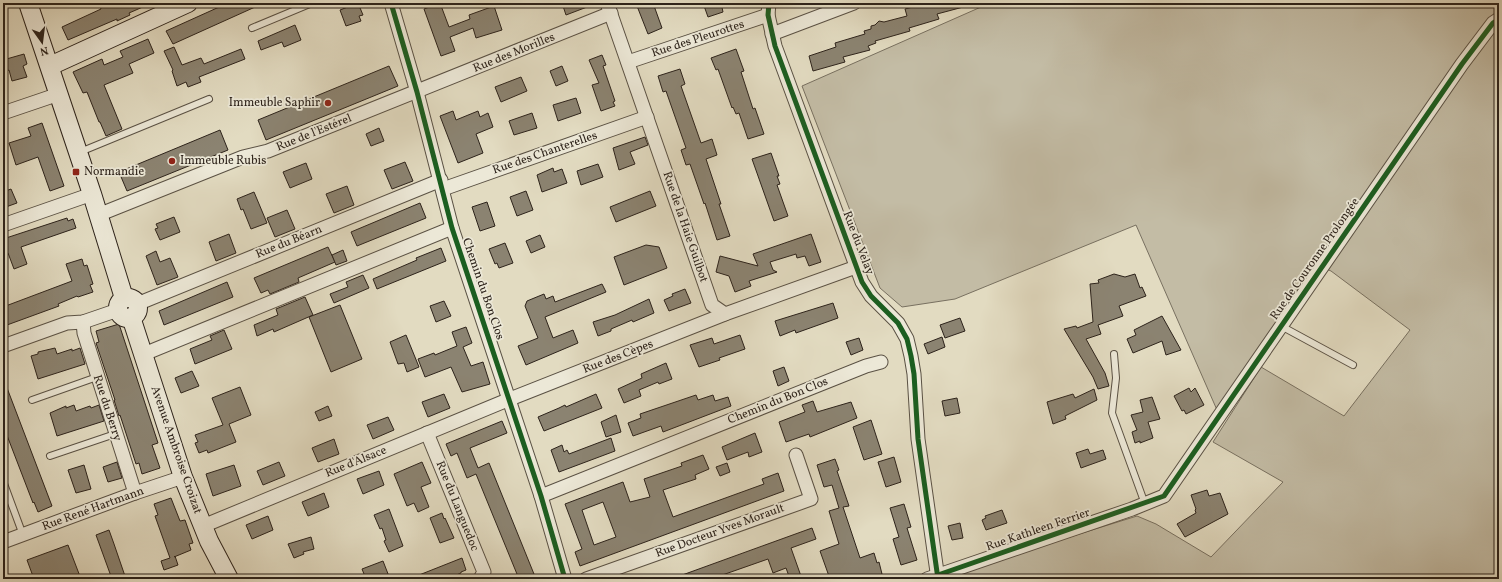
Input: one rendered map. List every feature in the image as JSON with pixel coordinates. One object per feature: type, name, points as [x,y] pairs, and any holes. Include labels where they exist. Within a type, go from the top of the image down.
[{"type":"main road","name":"Avenue Ambroise Croizat","points":[[28,3],[79,153],[183,477],[209,541],[229,579]]},
{"type":"main road","points":[[50,66],[188,3]]},
{"type":"street","name":"Chemin du Bon Clos","points":[[391,3],[417,92],[452,228],[510,399],[541,496],[565,579]]},
{"type":"street","points":[[772,34],[854,3]]},
{"type":"street","name":"Rue des Morilles","points":[[417,92],[609,8]]},
{"type":"street","name":"Rue de la Haie Guilbot","points":[[609,8],[712,305],[725,314]]},
{"type":"street","name":"Rue du Velay","points":[[769,9],[772,34],[778,54],[862,282],[871,296],[898,323],[907,339],[912,356],[918,439],[934,578]]},
{"type":"street","name":"Rue des Pleurottes","points":[[628,62],[769,9]]},
{"type":"street","name":"Rue de Couronne Prolongée","points":[[1145,504],[1164,496],[1462,64],[1494,23],[1499,19]]},
{"type":"street","name":"Rue de l'Estérel","points":[[98,215],[244,157],[268,151],[417,92]]},
{"type":"street","points":[[3,113],[59,94]]},
{"type":"street","name":"Rue des Chanterelles","points":[[442,185],[647,117]]},
{"type":"street","name":"Rue du Béarn","points":[[3,346],[68,323],[83,322],[128,307],[442,185]]},
{"type":"street","points":[[3,225],[92,194]]},
{"type":"street","name":"Chemin du Bon Clos","points":[[144,354],[452,228]]},
{"type":"street","points":[[725,314],[856,267]]},
{"type":"street","name":"Rue des Cèpes","points":[[510,399],[725,314]]},
{"type":"street","name":"Rue du Berry","points":[[83,322],[84,333],[97,377],[135,493]]},
{"type":"street","name":"Chemin du Bon Clos","points":[[541,496],[866,366],[881,362]]},
{"type":"street","name":"Rue d'Alsace","points":[[203,526],[510,399]]},
{"type":"street","name":"Rue du Languedoc","points":[[427,433],[484,572],[480,579]]},
{"type":"street","name":"Rue Docteur Yves Morault","points":[[586,579],[811,499],[796,455]]},
{"type":"street","name":"Rue René Hartmann","points":[[3,542],[135,493],[183,477]]},
{"type":"street","name":"Rue Kathleen Ferrier","points":[[934,578],[1145,504]]},
{"type":"lane","points":[[252,28],[312,3]]},
{"type":"lane","points":[[79,153],[209,99]]},
{"type":"lane","points":[[1281,326],[1353,365]]},
{"type":"lane","points":[[1114,354],[1116,378],[1112,413],[1145,504]]},
{"type":"lane","points":[[32,400],[97,377]]},
{"type":"lane","points":[[50,456],[115,434]]},
{"type":"lane","points":[[3,481],[23,534]]},
{"type":"shaded area","points":[[990,3],[1499,3],[1499,579],[947,579],[947,575],[1137,516],[1156,524],[1211,557],[1283,482],[1213,442],[1261,367],[1344,416],[1410,330],[1331,271],[1315,264],[1217,410],[1136,225],[955,299],[902,307],[880,288],[802,86]]},
{"type":"building","points":[[99,3],[152,3],[129,13],[130,15],[117,21],[117,19],[68,40],[62,27],[101,9]]},
{"type":"building","points":[[228,3],[264,3],[173,44],[166,31]]},
{"type":"building","points":[[358,3],[363,15],[359,16],[361,21],[346,26],[340,10]]},
{"type":"building","points":[[440,3],[449,27],[470,19],[469,15],[494,6],[502,30],[476,38],[473,28],[450,37],[455,51],[441,56],[424,9]]},
{"type":"building","points":[[562,3],[595,3],[595,4],[566,15]]},
{"type":"building","points":[[646,3],[653,3],[662,28],[648,34],[637,6]]},
{"type":"building","points":[[703,3],[721,3],[723,12],[708,17]]},
{"type":"building","points":[[928,3],[966,3],[967,6],[937,14],[939,19],[909,28],[910,31],[875,41],[876,43],[868,46],[870,50],[843,57],[845,62],[813,71],[809,56],[836,47],[835,43],[865,34],[864,31],[871,29],[871,26],[875,25],[879,21],[884,22],[907,16],[905,9]]},
{"type":"building","points":[[295,25],[301,40],[284,47],[282,42],[261,50],[258,41]]},
{"type":"building","points":[[148,39],[154,53],[129,64],[133,73],[104,85],[122,129],[106,136],[87,92],[83,93],[73,72],[102,59],[104,65],[123,57],[120,51]]},
{"type":"building","points":[[174,47],[182,65],[201,58],[204,64],[241,49],[245,59],[199,77],[201,82],[188,87],[186,82],[177,86],[172,71],[173,70],[164,51]]},
{"type":"building","points":[[736,49],[744,71],[741,72],[753,109],[755,108],[764,134],[748,139],[739,113],[736,114],[733,107],[732,108],[718,69],[716,70],[711,58]]},
{"type":"building","points":[[24,54],[27,64],[23,66],[27,77],[12,81],[9,70],[5,72],[3,60]]},
{"type":"building","points":[[602,55],[606,65],[603,66],[615,101],[613,102],[615,106],[601,111],[592,85],[599,83],[589,60]]},
{"type":"building","name":"Immeuble Saphir","points":[[389,66],[398,86],[266,140],[258,120]]},
{"type":"building","points":[[562,66],[568,81],[556,86],[550,71]]},
{"type":"building","points":[[680,69],[685,84],[681,86],[701,143],[712,139],[717,155],[706,159],[730,236],[717,240],[690,164],[686,165],[681,150],[686,148],[666,91],[663,92],[658,76]]},
{"type":"building","points":[[521,77],[527,91],[501,102],[495,87]]},
{"type":"building","points":[[576,98],[581,113],[558,121],[553,105]]},
{"type":"building","points":[[453,111],[456,120],[478,111],[480,117],[488,113],[493,127],[476,134],[483,153],[458,163],[440,116]]},
{"type":"building","points":[[532,113],[537,128],[514,135],[509,121]]},
{"type":"building","points":[[42,123],[64,186],[50,191],[38,157],[16,165],[9,143],[31,136],[28,128]]},
{"type":"building","points":[[379,128],[384,141],[371,146],[366,134]]},
{"type":"building","name":"Immeuble Rubis","points":[[220,130],[228,150],[127,191],[119,172]]},
{"type":"building","points":[[645,137],[648,145],[630,152],[635,164],[619,170],[613,148]]},
{"type":"building","points":[[771,153],[779,176],[777,176],[780,184],[777,185],[788,216],[774,221],[752,159]]},
{"type":"building","points":[[405,162],[413,181],[392,189],[384,170]]},
{"type":"building","points":[[306,163],[312,179],[290,188],[283,172]]},
{"type":"building","points":[[598,164],[603,177],[581,185],[577,171]]},
{"type":"building","points":[[553,168],[554,172],[562,169],[567,183],[542,192],[537,175]]},
{"type":"building","points":[[347,186],[354,205],[334,213],[326,194]]},
{"type":"building","points":[[11,189],[17,203],[3,208],[3,192]]},
{"type":"building","points":[[526,191],[533,210],[517,216],[510,197]]},
{"type":"building","points":[[650,191],[656,206],[616,222],[610,207]]},
{"type":"building","points":[[254,192],[267,223],[251,229],[243,209],[241,210],[237,199]]},
{"type":"building","points":[[487,202],[495,226],[480,231],[472,207]]},
{"type":"building","points":[[420,203],[426,218],[357,246],[351,232]]},
{"type":"building","points":[[287,210],[295,229],[275,237],[267,218]]},
{"type":"building","points":[[174,217],[180,232],[160,240],[155,229],[158,228],[156,224]]},
{"type":"building","points":[[67,218],[68,221],[73,219],[76,228],[21,247],[27,264],[14,269],[8,253],[3,255],[3,239]]},
{"type":"building","points":[[229,234],[236,253],[216,261],[209,242]]},
{"type":"building","points":[[811,234],[821,262],[809,266],[805,256],[797,258],[796,254],[770,262],[773,270],[777,272],[749,281],[751,286],[735,292],[729,276],[716,272],[720,256],[758,266],[753,254]]},
{"type":"building","points":[[540,235],[545,247],[531,253],[526,241]]},
{"type":"building","points":[[505,243],[513,263],[499,268],[497,263],[495,264],[489,249]]},
{"type":"building","points":[[646,245],[659,247],[667,268],[624,285],[614,257]]},
{"type":"building","points":[[328,247],[335,262],[298,278],[299,282],[270,294],[268,290],[261,293],[254,278]]},
{"type":"building","points":[[441,248],[446,261],[377,289],[373,279],[417,260],[416,258]]},
{"type":"building","points":[[343,250],[347,261],[336,265],[332,255]]},
{"type":"building","points":[[156,251],[160,262],[170,258],[178,277],[157,285],[146,256]]},
{"type":"building","points":[[82,259],[84,266],[87,265],[93,284],[90,285],[93,292],[78,297],[77,296],[58,304],[59,306],[7,325],[6,323],[3,324],[3,307],[72,281],[66,264]]},
{"type":"building","points":[[1114,274],[1125,277],[1135,274],[1140,288],[1142,287],[1146,296],[1119,306],[1123,316],[1098,325],[1101,334],[1086,339],[1105,373],[1109,386],[1098,389],[1093,377],[1064,329],[1076,326],[1077,328],[1093,322],[1090,284],[1099,283],[1098,280]]},
{"type":"building","points":[[363,275],[369,288],[334,303],[330,294],[348,287],[346,282]]},
{"type":"building","points":[[227,282],[233,297],[164,325],[159,311]]},
{"type":"building","points":[[602,284],[606,292],[545,317],[553,338],[573,330],[578,343],[526,365],[518,346],[538,338],[525,306],[527,301],[544,294],[546,299],[553,296],[555,302]]},
{"type":"building","points":[[685,289],[691,303],[669,311],[664,300],[673,296],[672,294]]},
{"type":"building","points":[[305,297],[313,315],[274,332],[273,329],[257,336],[254,325],[278,315],[276,309]]},
{"type":"building","points":[[649,299],[654,313],[633,322],[632,320],[598,336],[593,322],[615,315]]},
{"type":"building","points":[[444,301],[451,316],[436,322],[430,306]]},
{"type":"building","points":[[833,303],[838,318],[796,333],[795,330],[780,336],[775,321]]},
{"type":"building","points":[[340,305],[362,359],[331,372],[309,317]]},
{"type":"building","points":[[1162,316],[1181,350],[1166,355],[1162,341],[1133,353],[1127,339],[1136,335],[1134,330]]},
{"type":"building","points":[[960,318],[965,331],[945,338],[940,325]]},
{"type":"building","points":[[119,324],[158,443],[152,445],[160,468],[142,474],[139,463],[136,464],[120,415],[119,416],[96,343],[99,342],[96,331]]},
{"type":"building","points":[[466,327],[472,343],[463,347],[471,366],[483,362],[490,384],[462,392],[451,367],[425,377],[418,359],[434,353],[435,355],[457,346],[452,332]]},
{"type":"building","points":[[224,330],[232,349],[195,364],[190,349],[212,340],[210,336]]},
{"type":"building","points":[[406,335],[419,367],[407,372],[404,363],[398,364],[390,342]]},
{"type":"building","points":[[740,335],[745,349],[699,367],[690,345],[712,338],[714,344]]},
{"type":"building","points":[[942,337],[945,347],[928,354],[924,344]]},
{"type":"building","points":[[859,338],[863,350],[851,355],[846,342]]},
{"type":"building","points":[[55,348],[57,354],[80,348],[85,364],[38,379],[31,356],[38,354],[38,352]]},
{"type":"building","points":[[666,363],[672,379],[659,384],[658,382],[639,390],[641,396],[624,403],[618,389],[642,378],[641,374]]},
{"type":"building","points":[[784,367],[789,381],[778,386],[773,371]]},
{"type":"building","points":[[192,371],[199,386],[181,393],[175,378]]},
{"type":"building","points":[[4,380],[52,506],[38,512],[34,502],[33,503],[3,425]]},
{"type":"building","points":[[240,387],[251,415],[229,424],[236,442],[208,453],[207,450],[199,453],[195,443],[198,442],[195,435],[223,425],[212,398]]},
{"type":"building","points":[[1189,388],[1191,392],[1195,388],[1204,405],[1186,414],[1184,410],[1182,411],[1174,396]]},
{"type":"building","points":[[1094,389],[1097,400],[1065,416],[1066,419],[1053,424],[1047,402],[1073,394],[1075,398]]},
{"type":"building","points":[[444,394],[450,408],[428,417],[422,402]]},
{"type":"building","points":[[596,394],[602,408],[544,431],[538,417],[565,405],[566,407]]},
{"type":"building","points":[[696,395],[698,400],[713,395],[715,401],[728,397],[731,406],[663,432],[661,426],[633,436],[628,423],[641,418],[640,414]]},
{"type":"building","points":[[1152,397],[1160,419],[1148,422],[1153,438],[1140,443],[1140,441],[1135,443],[1132,432],[1137,430],[1131,415],[1143,412],[1140,400]]},
{"type":"building","points":[[957,398],[960,413],[945,416],[942,401]]},
{"type":"building","points":[[813,401],[817,412],[851,402],[857,418],[810,437],[809,434],[786,442],[779,422],[805,412],[802,405]]},
{"type":"building","points":[[74,405],[76,411],[90,406],[91,408],[99,405],[104,421],[57,436],[50,413],[66,406],[66,408]]},
{"type":"building","points":[[328,406],[332,416],[319,421],[315,412]]},
{"type":"building","points":[[616,415],[621,432],[606,437],[601,422]]},
{"type":"building","points":[[388,417],[394,430],[373,439],[367,425]]},
{"type":"building","points":[[871,420],[882,454],[864,460],[853,427]]},
{"type":"building","points":[[502,421],[507,433],[470,448],[478,468],[489,463],[536,579],[519,579],[476,474],[467,478],[457,453],[451,456],[446,444]]},
{"type":"building","points":[[755,433],[762,452],[749,457],[748,452],[727,460],[722,447]]},
{"type":"building","points":[[611,438],[615,451],[559,472],[551,450],[562,445],[564,452],[567,450],[569,454]]},
{"type":"building","points":[[334,439],[339,454],[318,462],[312,448]]},
{"type":"building","points":[[1088,449],[1090,454],[1103,450],[1106,459],[1081,468],[1076,453]]},
{"type":"building","points":[[703,455],[709,469],[695,475],[696,479],[663,490],[673,517],[764,484],[762,479],[778,473],[784,491],[580,566],[575,552],[582,549],[565,504],[623,482],[630,502],[650,497],[644,479],[682,466],[681,463]],"holes":[[[603,502],[616,537],[594,545],[582,510]]]},
{"type":"building","points":[[894,457],[901,482],[886,487],[878,462]]},
{"type":"building","points":[[835,459],[839,470],[837,471],[849,506],[843,507],[860,558],[874,553],[877,563],[879,562],[882,574],[869,579],[830,579],[820,551],[839,544],[829,511],[839,508],[832,485],[824,487],[817,465]]},
{"type":"building","points":[[117,462],[122,478],[108,482],[103,467]]},
{"type":"building","points":[[279,462],[285,476],[263,485],[257,471]]},
{"type":"building","points":[[422,462],[431,483],[421,487],[429,507],[418,512],[414,503],[407,506],[394,474]]},
{"type":"building","points":[[727,463],[730,472],[720,476],[716,467]]},
{"type":"building","points":[[84,465],[91,489],[76,493],[68,470]]},
{"type":"building","points":[[234,465],[241,486],[213,496],[206,474]]},
{"type":"building","points":[[379,471],[384,485],[363,494],[357,479]]},
{"type":"building","points":[[1207,490],[1209,496],[1220,493],[1228,514],[1185,537],[1177,524],[1196,513],[1191,495]]},
{"type":"building","points":[[324,493],[329,507],[308,516],[302,502]]},
{"type":"building","points":[[171,498],[180,521],[185,520],[193,543],[189,544],[191,550],[175,557],[178,565],[164,570],[161,561],[170,558],[155,516],[158,515],[154,504]]},
{"type":"building","points":[[904,504],[911,527],[907,528],[917,560],[901,565],[893,539],[899,537],[890,508]]},
{"type":"building","points":[[389,509],[403,546],[389,552],[384,541],[386,540],[382,528],[380,529],[374,515]]},
{"type":"building","points":[[1002,510],[1007,523],[986,530],[982,520],[986,518],[985,516]]},
{"type":"building","points":[[442,513],[454,538],[440,543],[430,518]]},
{"type":"building","points":[[268,516],[273,530],[252,539],[246,525]]},
{"type":"building","points":[[960,523],[963,538],[952,540],[948,526]]},
{"type":"building","points":[[812,528],[816,539],[791,548],[802,579],[790,579],[786,568],[773,573],[768,559],[711,579],[674,579],[674,578]]},
{"type":"building","points":[[109,530],[126,579],[112,579],[96,535]]},
{"type":"building","points":[[311,537],[314,549],[303,552],[304,554],[294,558],[288,544]]},
{"type":"building","points":[[68,545],[81,579],[34,579],[27,560]]},
{"type":"building","points":[[462,558],[466,570],[447,579],[409,579]]},
{"type":"building","points":[[383,561],[390,579],[366,579],[362,569]]},
{"type":"marked path","points":[[927,579],[938,575]]},
{"type":"cycle path","points":[[391,3],[417,92],[452,228],[541,496],[565,579]]},
{"type":"cycle path","points":[[769,3],[768,15],[775,46],[862,282],[871,296],[898,323],[907,339],[914,374],[918,439],[938,579]]},
{"type":"cycle path","points":[[938,575],[1164,496],[1462,64],[1493,23],[1499,19]]},
{"type":"place","name":"Immeuble Saphir","points":[[328,103]]},
{"type":"place","name":"Immeuble Rubis","points":[[172,161]]},
{"type":"place","name":"Normandie","points":[[76,172]]}]
